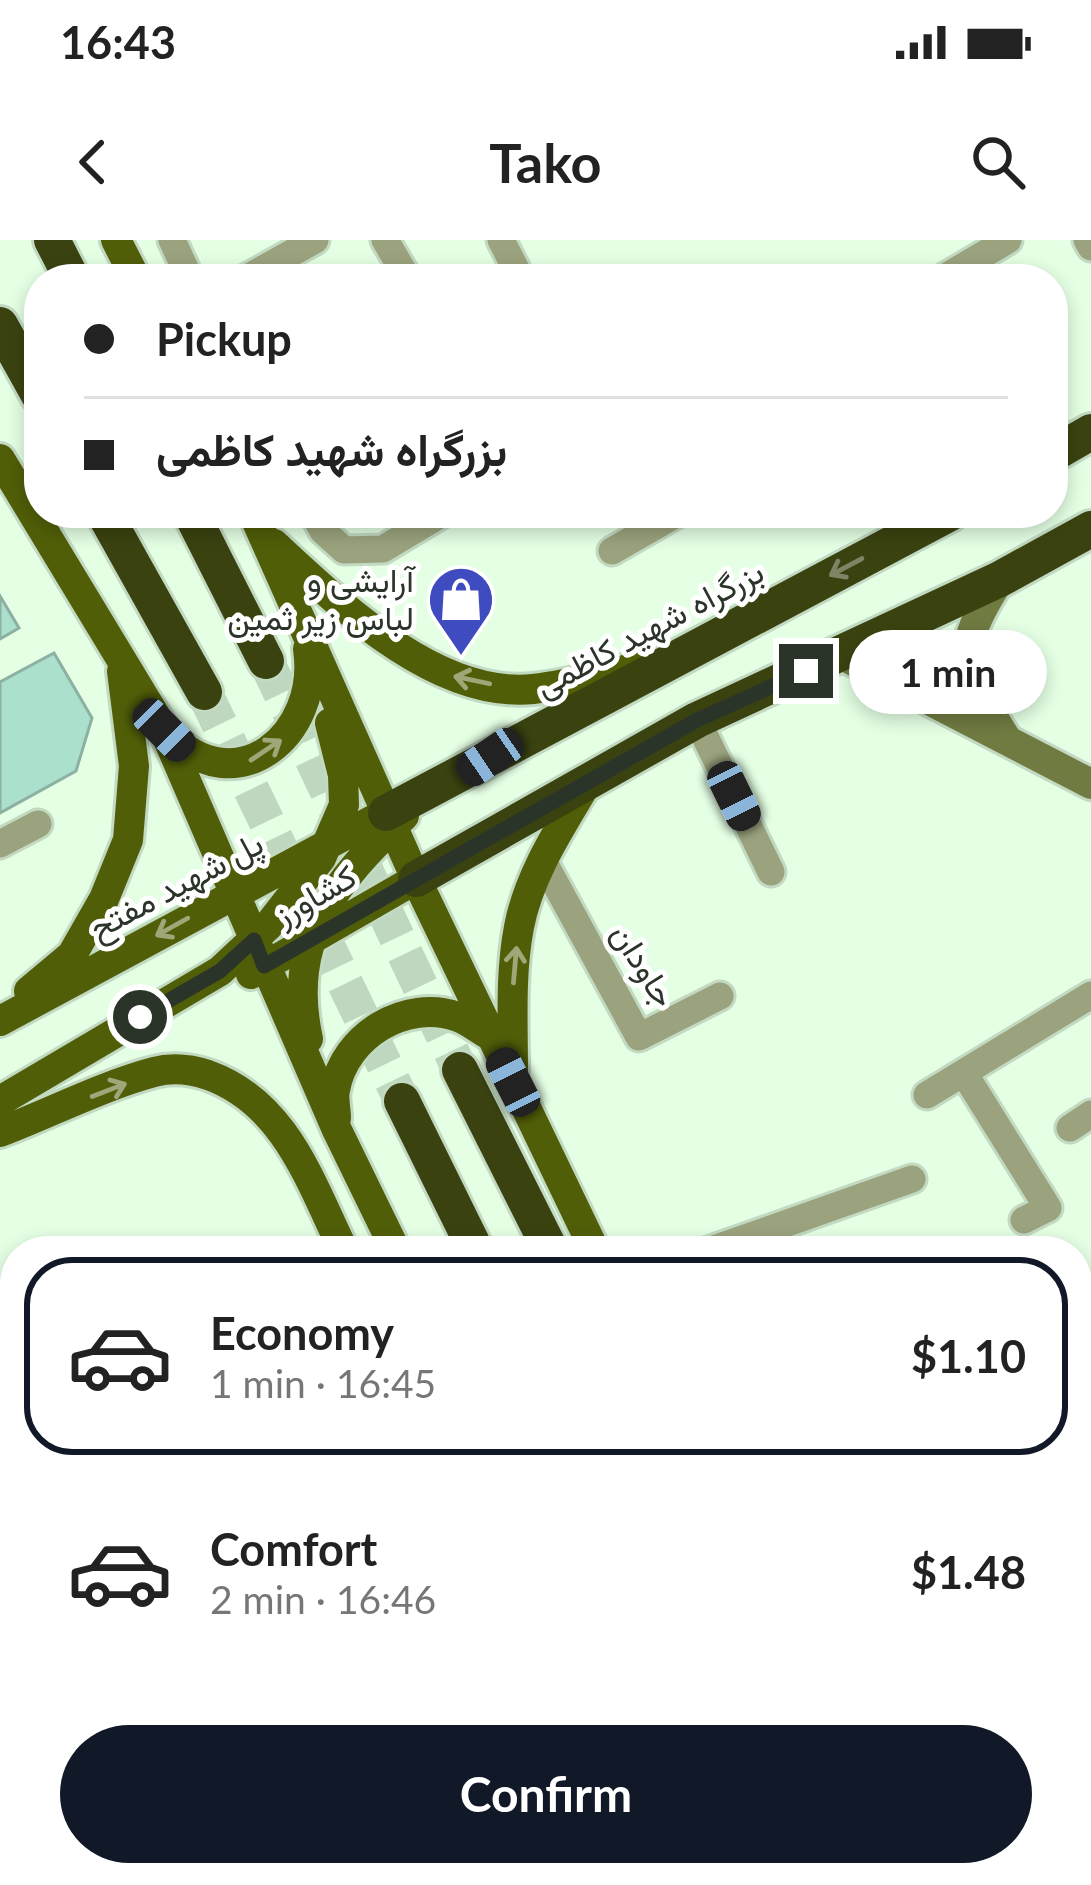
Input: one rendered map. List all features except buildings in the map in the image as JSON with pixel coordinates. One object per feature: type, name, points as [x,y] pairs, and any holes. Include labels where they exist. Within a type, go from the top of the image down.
[{"type":"highway","points":[[0,325],[24,368]]},
{"type":"highway","points":[[112,528],[204,692]]},
{"type":"highway","points":[[199,528],[266,661]]},
{"type":"highway","name":"بزرگراه شهید کاظمی","points":[[389,820],[490,757],[922,528]]},
{"type":"highway","points":[[416,879],[697,720],[1000,579],[1091,529]]},
{"type":"highway","points":[[460,1070],[543,1236]]},
{"type":"highway","points":[[402,1101],[469,1236]]},
{"type":"main road","points":[[0,459],[24,499]]},
{"type":"main road","points":[[42,528],[164,730],[337,1130],[389,1236]]},
{"type":"main road","points":[[260,528],[416,879],[588,1236]]},
{"type":"main road","points":[[263,528],[319,585],[430,669],[467,682],[530,690],[669,661]]},
{"type":"main road","points":[[164,730],[186,753],[215,762],[249,762],[275,748],[294,726],[308,689],[305,630]]},
{"type":"main road","points":[[0,1101],[220,971],[259,953],[305,882],[344,805],[343,775],[305,630]]},
{"type":"main road","points":[[0,1018],[72,955],[104,899],[128,840],[134,766],[121,659]]},
{"type":"main road","points":[[513,1082],[512,999],[519,925],[542,859],[588,782]]},
{"type":"main road","points":[[337,1130],[302,1012],[308,940],[333,891],[389,820]]},
{"type":"main road","name":"پل شهید مفتح","points":[[0,1018],[328,844],[389,820]]},
{"type":"main road","name":"کشاورز","points":[[0,1115],[259,953],[308,940],[416,879]]},
{"type":"main road","points":[[337,1130],[335,1090],[342,1072],[350,1053],[379,1025],[416,1012],[457,1016],[490,1036]]},
{"type":"main road","points":[[0,1132],[157,1071],[189,1069],[229,1083],[260,1103],[288,1137],[337,1236]]},
{"type":"street","points":[[272,264],[315,240]]},
{"type":"street","points":[[967,264],[1008,240]]},
{"type":"street","points":[[321,528],[344,550],[383,549],[418,528]]},
{"type":"street","points":[[613,550],[652,528]]},
{"type":"street","points":[[1000,579],[974,621],[965,654],[979,695],[1007,740]]},
{"type":"street","points":[[842,655],[1091,784]]},
{"type":"street","points":[[697,720],[771,872]]},
{"type":"street","points":[[0,844],[38,824]]},
{"type":"street","name":"جاودان","points":[[542,859],[639,1037],[720,996]]},
{"type":"street","points":[[927,1095],[1091,995]]},
{"type":"street","points":[[964,1072],[1048,1208],[1024,1220]]},
{"type":"street","points":[[750,1236],[912,1179]]},
{"type":"tunnel","points":[[266,661],[460,1070]]},
{"type":"tunnel","points":[[204,692],[402,1101]]},
{"type":"place","name":"آرایشی و لباس زیر ثمین","points":[[461,658]]},
{"type":"route","points":[[140,1017],[220,971],[254,940],[264,966],[697,720],[806,671]]}]
